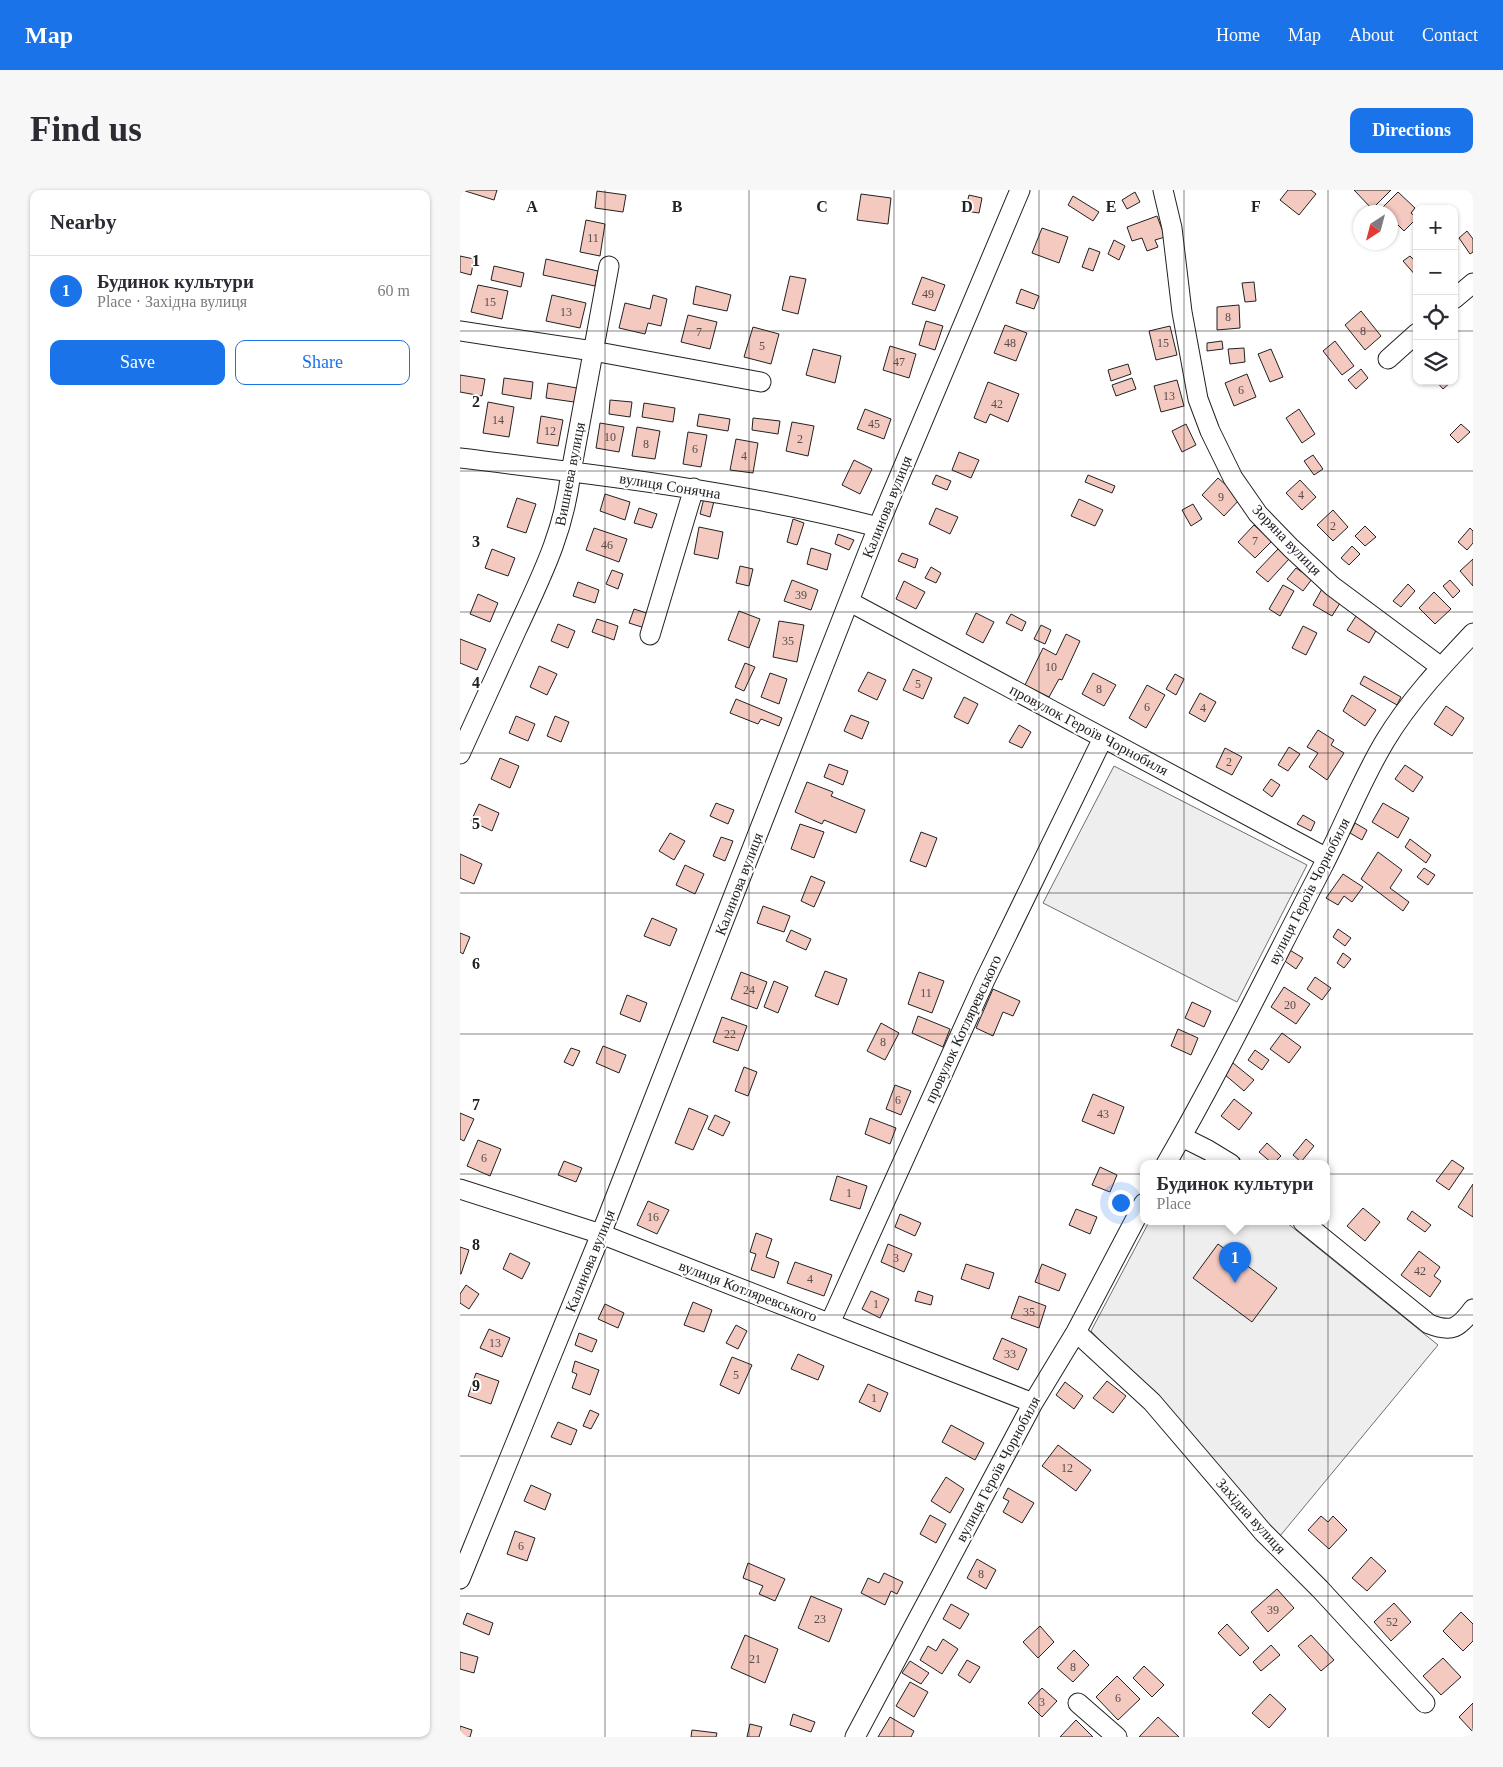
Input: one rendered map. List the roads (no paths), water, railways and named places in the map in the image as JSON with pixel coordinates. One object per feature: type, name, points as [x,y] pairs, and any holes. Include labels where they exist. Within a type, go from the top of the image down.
[{"type":"street","name":"Калинова вулиця","points":[[460,1579],[601,1234],[878,527],[1020,190]]},
{"type":"street","name":"Зоряна вулиця","points":[[1163,190],[1172,228],[1182,312],[1198,399],[1210,431],[1233,478],[1258,514],[1332,586],[1441,667]]},
{"type":"street","name":"Вишнева вулиця","points":[[460,754],[556,541],[568,500],[571,472],[609,266]]},
{"type":"street","points":[[1458,296],[1473,283]]},
{"type":"street","points":[[460,331],[593,351],[761,382]]},
{"type":"street","points":[[1388,359],[1413,337]]},
{"type":"street","name":"вулиця Сонячна","points":[[460,458],[694,488],[828,514],[878,527]]},
{"type":"street","points":[[650,635],[694,488]]},
{"type":"street","name":"провулок Героїв Чорнобиля","points":[[850,602],[1328,858]]},
{"type":"street","name":"вулиця Героїв Чорнобиля","points":[[1168,1160],[1328,858],[1368,772],[1385,741],[1407,708],[1441,667],[1473,633]]},
{"type":"street","name":"провулок Котляревського","points":[[830,1323],[985,980],[1103,738]]},
{"type":"street","points":[[1182,1137],[1224,1160]]},
{"type":"street","name":"вулиця Котляревського","points":[[460,1189],[601,1234],[1033,1403]]},
{"type":"street","name":"вулиця Героїв Чорнобиля","points":[[856,1737],[1033,1403],[1076,1332],[1140,1211]]},
{"type":"street","points":[[1307,1225],[1429,1324],[1450,1330],[1460,1324],[1473,1309]]},
{"type":"street","name":"Західна вулиця","points":[[1076,1332],[1152,1402],[1263,1532],[1320,1589],[1425,1703]]},
{"type":"street","points":[[1078,1703],[1117,1737]]},
{"type":"place","name":"Будинок культури","points":[[1235,1283]]}]
